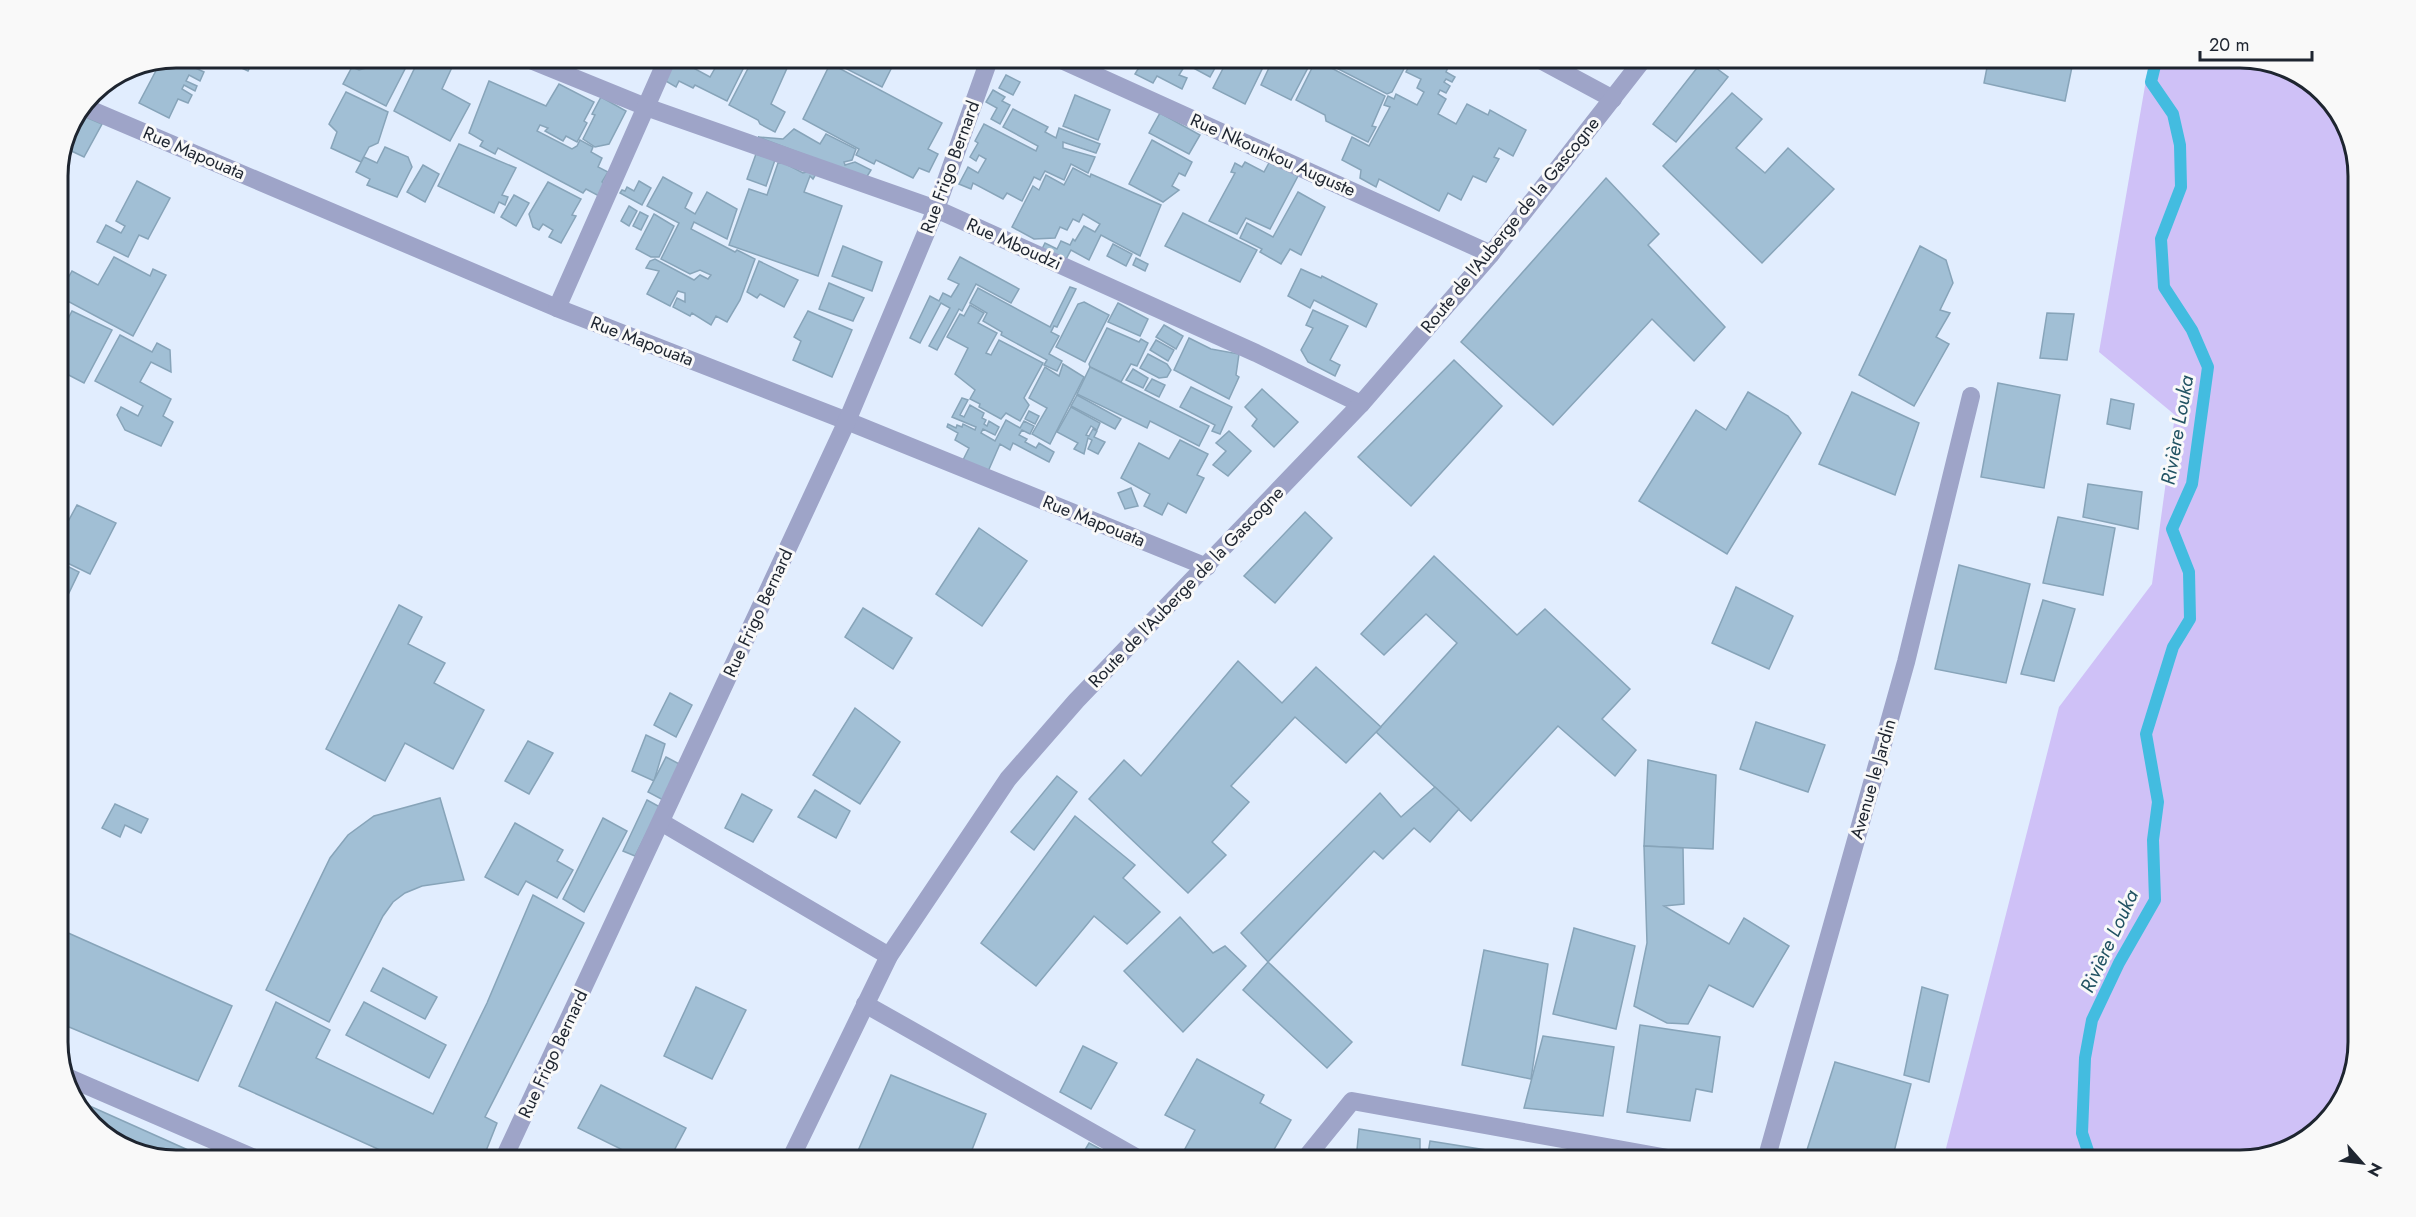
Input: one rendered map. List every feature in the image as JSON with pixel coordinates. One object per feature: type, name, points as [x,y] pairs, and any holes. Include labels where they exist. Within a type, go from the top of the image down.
[{"type":"street","name":"Rue Mboudzi","points":[[550,68],[646,107],[936,209],[1256,353],[1361,404]]},
{"type":"street","points":[[557,308],[663,68]]},
{"type":"street","name":"Rue Frigo Bernard","points":[[508,1150],[847,421],[936,209],[986,68]]},
{"type":"street","name":"Rue Nkounkou Auguste","points":[[1079,68],[1491,254]]},
{"type":"street","points":[[1555,68],[1612,99]]},
{"type":"street","name":"Route de l'Auberge de la Gascogne","points":[[794,1150],[889,956],[1008,778],[1076,701],[1361,404],[1491,254],[1636,68]]},
{"type":"street","name":"Rue Mapouata","points":[[90,110],[557,308],[847,421],[1207,567]]},
{"type":"street","name":"Avenue le Jardin","points":[[1769,1150],[1906,662],[1971,396]]},
{"type":"street","points":[[661,822],[889,956]]},
{"type":"street","points":[[865,1004],[1123,1150]]},
{"type":"street","points":[[75,1081],[235,1150]]},
{"type":"street","points":[[1312,1150],[1352,1101],[1624,1150]]},
{"type":"shaded area","points":[[2148,68],[2261,70],[2288,79],[2312,94],[2322,104],[2337,128],[2343,141],[2348,169],[2348,1055],[2343,1076],[2322,1113],[2300,1131],[2268,1146],[2240,1150],[1946,1150],[2059,707],[2152,584],[2175,415],[2099,352]]},
{"type":"building","points":[[195,68],[204,72],[200,81],[189,75],[186,81],[197,86],[195,91],[184,85],[182,89],[192,95],[188,103],[178,99],[169,118],[139,103],[156,70]]},
{"type":"building","points":[[351,68],[359,70],[366,68],[405,69],[386,106],[343,84]]},
{"type":"building","points":[[415,68],[452,68],[442,89],[470,104],[450,141],[394,111]]},
{"type":"building","points":[[670,68],[693,68],[710,77],[715,68],[744,68],[727,101],[695,85],[693,88],[679,81],[676,87],[664,80]]},
{"type":"building","points":[[748,68],[787,68],[771,104],[785,112],[775,132],[729,105]]},
{"type":"building","points":[[828,68],[839,68],[942,123],[928,149],[938,154],[929,172],[919,168],[913,178],[876,160],[874,164],[856,155],[859,149],[803,119]]},
{"type":"building","points":[[845,68],[892,68],[882,87]]},
{"type":"building","points":[[1139,68],[1183,68],[1179,75],[1187,78],[1182,89],[1157,76],[1153,83],[1135,74]]},
{"type":"building","points":[[1193,68],[1215,68],[1210,77]]},
{"type":"building","points":[[1223,68],[1263,68],[1245,104],[1213,88]]},
{"type":"building","points":[[1269,68],[1308,68],[1291,100],[1261,85]]},
{"type":"building","points":[[1312,68],[1331,68],[1385,96],[1372,126],[1376,127],[1368,142],[1326,121],[1325,115],[1296,100]]},
{"type":"building","points":[[1336,68],[1404,68],[1392,92],[1387,94]]},
{"type":"building","points":[[1408,68],[1448,68],[1446,72],[1455,77],[1452,82],[1446,79],[1444,82],[1450,86],[1446,93],[1440,90],[1438,94],[1446,99],[1438,114],[1456,124],[1467,104],[1488,115],[1490,110],[1526,130],[1513,156],[1499,148],[1494,157],[1499,159],[1486,182],[1473,176],[1461,200],[1448,193],[1439,211],[1379,179],[1376,187],[1360,178],[1361,170],[1342,160],[1352,137],[1369,146],[1390,107],[1384,105],[1388,96],[1394,99],[1396,94],[1417,105],[1424,92],[1417,88],[1421,79],[1406,72]]},
{"type":"building","points":[[1697,68],[1716,68],[1728,77],[1676,142],[1653,124]]},
{"type":"building","points":[[1987,68],[2072,68],[2065,101],[1984,83]]},
{"type":"building","points":[[1006,75],[1020,82],[1013,95],[999,88]]},
{"type":"building","points":[[489,81],[546,106],[559,84],[594,102],[577,142],[566,136],[563,141],[545,131],[548,128],[540,125],[537,131],[572,149],[580,140],[593,147],[591,152],[602,158],[598,167],[608,172],[602,182],[605,185],[599,196],[586,189],[583,193],[498,148],[495,154],[480,146],[483,141],[469,133]]},
{"type":"building","points":[[993,90],[1005,97],[1002,101],[1010,105],[1000,124],[991,119],[997,108],[986,102]]},
{"type":"building","points":[[346,92],[388,112],[378,143],[369,147],[361,162],[331,148],[337,132],[329,124]]},
{"type":"building","points":[[1732,93],[1762,119],[1736,148],[1765,173],[1788,148],[1834,189],[1762,263],[1663,166]]},
{"type":"building","points":[[1075,95],[1110,110],[1098,140],[1063,126]]},
{"type":"building","points":[[601,97],[626,111],[609,144],[595,147],[583,139]]},
{"type":"building","points":[[1013,109],[1048,127],[1045,132],[1056,138],[1059,128],[1100,144],[1096,153],[1063,142],[1063,148],[1095,157],[1088,173],[1071,164],[1064,180],[1045,171],[1040,180],[1034,177],[1022,201],[1007,193],[1003,199],[973,183],[971,189],[959,184],[968,167],[978,173],[986,159],[979,155],[976,161],[970,157],[978,143],[975,141],[984,124],[1036,151],[1038,146],[1003,127]]},
{"type":"building","points":[[1160,113],[1200,135],[1189,154],[1149,133]]},
{"type":"building","points":[[85,117],[102,124],[84,157],[70,151]]},
{"type":"building","points":[[794,129],[820,144],[826,134],[856,149],[852,160],[844,162],[845,165],[855,162],[871,170],[866,178],[758,137],[783,139]]},
{"type":"building","points":[[1152,140],[1192,162],[1185,176],[1179,173],[1172,186],[1179,190],[1163,202],[1129,184]]},
{"type":"building","points":[[459,144],[516,168],[502,195],[508,197],[505,205],[499,202],[494,213],[438,186]]},
{"type":"building","points":[[385,147],[408,157],[412,167],[397,197],[367,185],[370,179],[356,172],[364,157],[377,163]]},
{"type":"building","points":[[756,154],[775,160],[766,186],[747,179]]},
{"type":"building","points":[[1270,161],[1298,176],[1270,229],[1246,218],[1237,234],[1209,221],[1235,173],[1231,172],[1235,163],[1242,167],[1245,162],[1264,172]]},
{"type":"building","points":[[778,163],[784,163],[803,173],[819,169],[813,179],[810,176],[804,192],[842,206],[818,276],[729,245],[749,189],[767,195]]},
{"type":"building","points":[[423,165],[439,174],[425,202],[407,192]]},
{"type":"building","points":[[1073,168],[1161,205],[1140,256],[1101,235],[1089,260],[1071,250],[1064,263],[1041,251],[1045,243],[1057,249],[1061,241],[1070,245],[1084,226],[1095,232],[1100,224],[1083,214],[1079,222],[1073,219],[1067,230],[1060,227],[1055,238],[1034,239],[1012,227],[1033,186],[1039,190],[1046,175],[1064,185]]},
{"type":"building","points":[[663,177],[692,193],[685,208],[695,214],[707,192],[737,209],[727,239],[694,222],[691,229],[735,252],[737,250],[755,259],[740,300],[727,322],[716,316],[711,325],[692,313],[690,316],[673,307],[677,298],[685,302],[685,293],[678,291],[670,306],[647,294],[659,271],[646,268],[650,261],[655,259],[694,280],[700,275],[708,279],[711,275],[700,270],[690,274],[661,259],[679,223],[647,206]]},
{"type":"building","points":[[1606,178],[1659,234],[1648,245],[1725,327],[1694,361],[1652,319],[1553,425],[1461,342]]},
{"type":"building","points":[[137,181],[170,198],[148,239],[139,235],[128,257],[97,242],[106,225],[121,233],[125,226],[116,221]]},
{"type":"building","points":[[639,181],[651,188],[642,205],[620,193],[627,187],[634,191]]},
{"type":"building","points":[[548,182],[581,199],[572,215],[576,216],[561,243],[549,237],[553,230],[543,224],[539,230],[533,227],[529,214]]},
{"type":"building","points":[[1298,192],[1325,207],[1301,255],[1290,249],[1281,264],[1260,252],[1262,249],[1240,238],[1247,223],[1273,237]]},
{"type":"building","points":[[514,195],[529,203],[516,226],[501,217]]},
{"type":"building","points":[[629,206],[637,211],[629,226],[621,221]]},
{"type":"building","points":[[640,212],[648,216],[641,230],[633,226]]},
{"type":"building","points":[[1183,213],[1257,250],[1240,282],[1165,246]]},
{"type":"building","points":[[654,214],[674,226],[659,257],[651,257],[636,249]]},
{"type":"building","points":[[1113,244],[1132,254],[1126,266],[1107,256]]},
{"type":"building","points":[[843,246],[882,262],[872,291],[832,276]]},
{"type":"building","points":[[1920,246],[1946,260],[1953,283],[1940,310],[1950,313],[1936,337],[1949,344],[1914,406],[1859,375]]},
{"type":"building","points":[[114,257],[150,276],[153,269],[166,275],[133,336],[68,301],[68,278],[72,271],[98,285]]},
{"type":"building","points":[[960,257],[1019,289],[1011,303],[976,284],[962,311],[959,309],[937,350],[929,346],[950,308],[941,303],[920,343],[910,338],[930,296],[939,301],[943,293],[951,297],[959,284],[948,279]]},
{"type":"building","points":[[1136,258],[1148,264],[1145,271],[1133,265]]},
{"type":"building","points":[[759,261],[798,280],[784,307],[760,294],[757,298],[747,292]]},
{"type":"building","points":[[1301,269],[1321,278],[1322,276],[1377,304],[1366,327],[1314,300],[1310,308],[1288,296]]},
{"type":"building","points":[[829,283],[864,298],[853,321],[819,309]]},
{"type":"building","points":[[1070,287],[1076,289],[1057,327],[1054,326],[1051,332],[1059,336],[1049,354],[1062,361],[1057,371],[1044,365],[1047,360],[1001,335],[1002,332],[983,321],[987,313],[970,303],[978,288],[1050,327]]},
{"type":"building","points":[[1084,302],[1109,315],[1085,362],[1056,347],[1078,304]]},
{"type":"building","points":[[1118,303],[1148,319],[1140,336],[1108,322]]},
{"type":"building","points":[[970,305],[984,313],[978,323],[997,333],[986,353],[991,355],[999,340],[1043,363],[1024,398],[1029,405],[1020,421],[1006,413],[1001,419],[979,407],[980,404],[970,399],[975,390],[955,374],[968,348],[947,337],[960,314],[964,316]]},
{"type":"building","points":[[1313,310],[1348,326],[1330,360],[1340,365],[1335,376],[1308,362],[1301,350],[1313,328],[1306,325]]},
{"type":"building","points":[[72,311],[112,330],[84,383],[68,375],[68,319]]},
{"type":"building","points":[[808,311],[852,330],[832,377],[793,360],[801,341],[794,337]]},
{"type":"building","points":[[2047,313],[2074,314],[2067,360],[2040,358]]},
{"type":"building","points":[[1164,325],[1183,336],[1176,349],[1156,337]]},
{"type":"building","points":[[1107,328],[1139,342],[1141,339],[1148,343],[1137,366],[1131,364],[1121,382],[1090,367],[1089,364]]},
{"type":"building","points":[[120,335],[152,352],[157,343],[170,350],[171,372],[151,362],[140,382],[171,399],[163,416],[173,422],[161,446],[125,430],[117,415],[121,407],[138,416],[143,406],[95,381]]},
{"type":"building","points":[[1189,338],[1211,349],[1239,354],[1236,375],[1239,377],[1229,399],[1174,370]]},
{"type":"building","points":[[1156,340],[1174,350],[1168,361],[1150,350]]},
{"type":"building","points":[[1148,354],[1167,364],[1171,370],[1167,377],[1159,378],[1140,368]]},
{"type":"building","points":[[1454,360],[1502,406],[1411,506],[1358,457]]},
{"type":"building","points":[[1063,364],[1084,377],[1050,444],[1032,434],[1047,408],[1029,398],[1045,367],[1059,376]]},
{"type":"building","points":[[1090,367],[1209,426],[1199,446],[1150,421],[1147,428],[1077,394]]},
{"type":"building","points":[[1133,369],[1148,378],[1143,388],[1126,380]]},
{"type":"building","points":[[1152,379],[1165,385],[1159,397],[1145,390]]},
{"type":"building","points":[[1998,383],[2060,395],[2044,488],[1981,477]]},
{"type":"building","points":[[1191,387],[1232,407],[1220,434],[1212,431],[1215,425],[1180,407]]},
{"type":"building","points":[[1262,389],[1298,422],[1274,447],[1252,426],[1257,419],[1245,407]]},
{"type":"building","points":[[1748,392],[1788,416],[1801,433],[1727,554],[1639,501],[1696,410],[1726,430]]},
{"type":"building","points":[[1852,392],[1919,423],[1895,495],[1819,464]]},
{"type":"building","points":[[1077,395],[1121,419],[1115,429],[1071,406]]},
{"type":"building","points":[[962,398],[968,400],[960,415],[964,417],[970,405],[984,413],[982,418],[986,420],[984,424],[987,426],[989,421],[999,427],[995,435],[983,429],[981,433],[995,441],[1006,420],[1020,428],[1024,421],[1034,426],[1030,434],[1022,430],[1019,435],[1027,439],[1025,442],[1036,448],[1039,443],[1054,452],[1049,462],[1013,443],[1010,450],[1000,444],[986,476],[963,460],[969,448],[955,440],[958,433],[947,427],[948,424],[956,428],[957,425],[962,427],[963,424],[975,430],[976,427],[952,417]]},
{"type":"building","points":[[2111,399],[2134,404],[2130,429],[2107,424]]},
{"type":"building","points":[[1071,407],[1100,423],[1097,430],[1091,426],[1086,435],[1089,436],[1093,429],[1097,431],[1094,437],[1105,442],[1098,454],[1088,449],[1092,440],[1088,438],[1084,454],[1074,449],[1078,443],[1057,432]]},
{"type":"building","points":[[1029,411],[1039,416],[1035,424],[1025,419]]},
{"type":"building","points":[[1229,431],[1251,451],[1228,476],[1213,465],[1226,451],[1216,443]]},
{"type":"building","points":[[1180,440],[1208,454],[1197,475],[1204,478],[1186,513],[1168,503],[1162,515],[1144,506],[1150,494],[1121,478],[1139,443],[1169,459]]},
{"type":"building","points":[[2088,484],[2142,492],[2138,529],[2083,517]]},
{"type":"building","points":[[1131,488],[1138,506],[1125,509],[1118,493]]},
{"type":"building","points":[[77,505],[116,523],[90,574],[68,563],[68,522]]},
{"type":"building","points":[[1305,512],[1332,538],[1275,603],[1244,576]]},
{"type":"building","points":[[2058,517],[2115,528],[2103,595],[2043,583]]},
{"type":"building","points":[[979,528],[1027,561],[982,626],[936,594]]},
{"type":"building","points":[[1434,556],[1517,635],[1545,609],[1630,689],[1602,719],[1636,750],[1615,776],[1558,726],[1471,821],[1376,732],[1457,643],[1426,614],[1384,655],[1361,634]]},
{"type":"building","points":[[1959,565],[2030,584],[2006,683],[1935,669]]},
{"type":"building","points":[[68,566],[79,572],[68,595]]},
{"type":"building","points":[[1736,587],[1793,616],[1769,669],[1712,643]]},
{"type":"building","points":[[2043,600],[2075,609],[2054,681],[2021,674]]},
{"type":"building","points":[[399,605],[422,617],[408,644],[445,663],[434,683],[484,710],[453,769],[405,743],[385,781],[326,749]]},
{"type":"building","points":[[863,608],[912,638],[893,669],[845,637]]},
{"type":"building","points":[[1238,661],[1282,703],[1316,667],[1381,727],[1346,763],[1295,717],[1231,786],[1249,802],[1212,842],[1226,855],[1188,893],[1089,799],[1124,760],[1141,776]]},
{"type":"building","points":[[670,693],[692,705],[676,737],[654,725]]},
{"type":"building","points":[[855,708],[900,742],[860,804],[813,775]]},
{"type":"building","points":[[1756,722],[1825,745],[1808,792],[1740,769]]},
{"type":"building","points":[[646,735],[665,744],[654,781],[632,771]]},
{"type":"building","points":[[528,741],[553,753],[529,794],[505,781]]},
{"type":"building","points":[[666,757],[683,766],[665,801],[648,792]]},
{"type":"building","points":[[1648,760],[1716,775],[1713,849],[1644,846]]},
{"type":"building","points":[[1057,776],[1077,792],[1034,850],[1011,832]]},
{"type":"building","points":[[1435,787],[1459,809],[1430,842],[1414,828],[1383,859],[1374,851],[1268,962],[1241,933],[1380,793],[1401,817]]},
{"type":"building","points":[[815,790],[850,811],[836,838],[798,817]]},
{"type":"building","points":[[742,794],[772,810],[753,842],[725,828]]},
{"type":"building","points":[[440,798],[464,880],[422,886],[405,893],[393,902],[383,916],[329,1022],[266,990],[330,858],[348,835],[374,816]]},
{"type":"building","points":[[647,800],[660,807],[635,856],[623,851]]},
{"type":"building","points":[[115,804],[148,819],[141,833],[125,825],[120,837],[102,828]]},
{"type":"building","points":[[1075,816],[1135,865],[1123,878],[1160,912],[1127,944],[1094,916],[1036,986],[981,943]]},
{"type":"building","points":[[603,818],[627,831],[584,912],[563,899]]},
{"type":"building","points":[[515,823],[563,850],[557,861],[573,870],[557,898],[526,881],[518,895],[485,877]]},
{"type":"building","points":[[1644,846],[1683,848],[1684,904],[1664,906],[1729,944],[1744,918],[1789,946],[1753,1007],[1709,985],[1688,1024],[1667,1023],[1634,1006],[1647,943]]},
{"type":"building","points":[[533,895],[584,923],[485,1117],[497,1123],[486,1150],[380,1150],[239,1086],[276,1002],[330,1030],[316,1058],[433,1114],[487,1003]]},
{"type":"building","points":[[1180,917],[1213,953],[1225,946],[1246,966],[1183,1032],[1124,971]]},
{"type":"building","points":[[1574,928],[1635,946],[1616,1029],[1553,1014]]},
{"type":"building","points":[[68,933],[232,1006],[198,1081],[68,1027]]},
{"type":"building","points":[[1484,950],[1548,964],[1531,1079],[1462,1065]]},
{"type":"building","points":[[1268,962],[1352,1042],[1327,1068],[1243,990]]},
{"type":"building","points":[[383,968],[437,997],[425,1019],[371,991]]},
{"type":"building","points":[[696,987],[746,1010],[712,1079],[664,1056]]},
{"type":"building","points":[[1922,987],[1948,995],[1929,1082],[1904,1075]]},
{"type":"building","points":[[364,1002],[446,1045],[429,1078],[346,1035]]},
{"type":"building","points":[[1640,1025],[1720,1037],[1712,1092],[1696,1089],[1690,1121],[1627,1112]]},
{"type":"building","points":[[1543,1036],[1614,1047],[1603,1116],[1524,1108]]},
{"type":"building","points":[[1083,1046],[1117,1063],[1091,1109],[1060,1092]]},
{"type":"building","points":[[1197,1059],[1264,1095],[1260,1103],[1291,1120],[1274,1150],[1184,1150],[1195,1130],[1165,1115]]},
{"type":"building","points":[[1835,1062],[1911,1084],[1894,1150],[1807,1150]]},
{"type":"building","points":[[891,1075],[986,1114],[972,1150],[858,1150]]},
{"type":"building","points":[[601,1085],[686,1128],[674,1150],[623,1150],[578,1128]]},
{"type":"building","points":[[89,1106],[188,1150],[162,1149],[141,1144],[104,1123]]},
{"type":"building","points":[[1359,1129],[1420,1139],[1420,1150],[1357,1150]]},
{"type":"building","points":[[1430,1141],[1486,1150],[1429,1150]]},
{"type":"building","points":[[1089,1143],[1102,1150],[1085,1150]]},
{"type":"waterway","name":"Rivière Louka","points":[[2088,1150],[2082,1133],[2085,1058],[2092,1020],[2119,963],[2155,900],[2153,840],[2158,802],[2146,734],[2173,647],[2190,619],[2189,572],[2172,529],[2192,484],[2208,367],[2192,330],[2164,287],[2161,239],[2181,187],[2180,145],[2173,114],[2151,82],[2154,68]]}]
